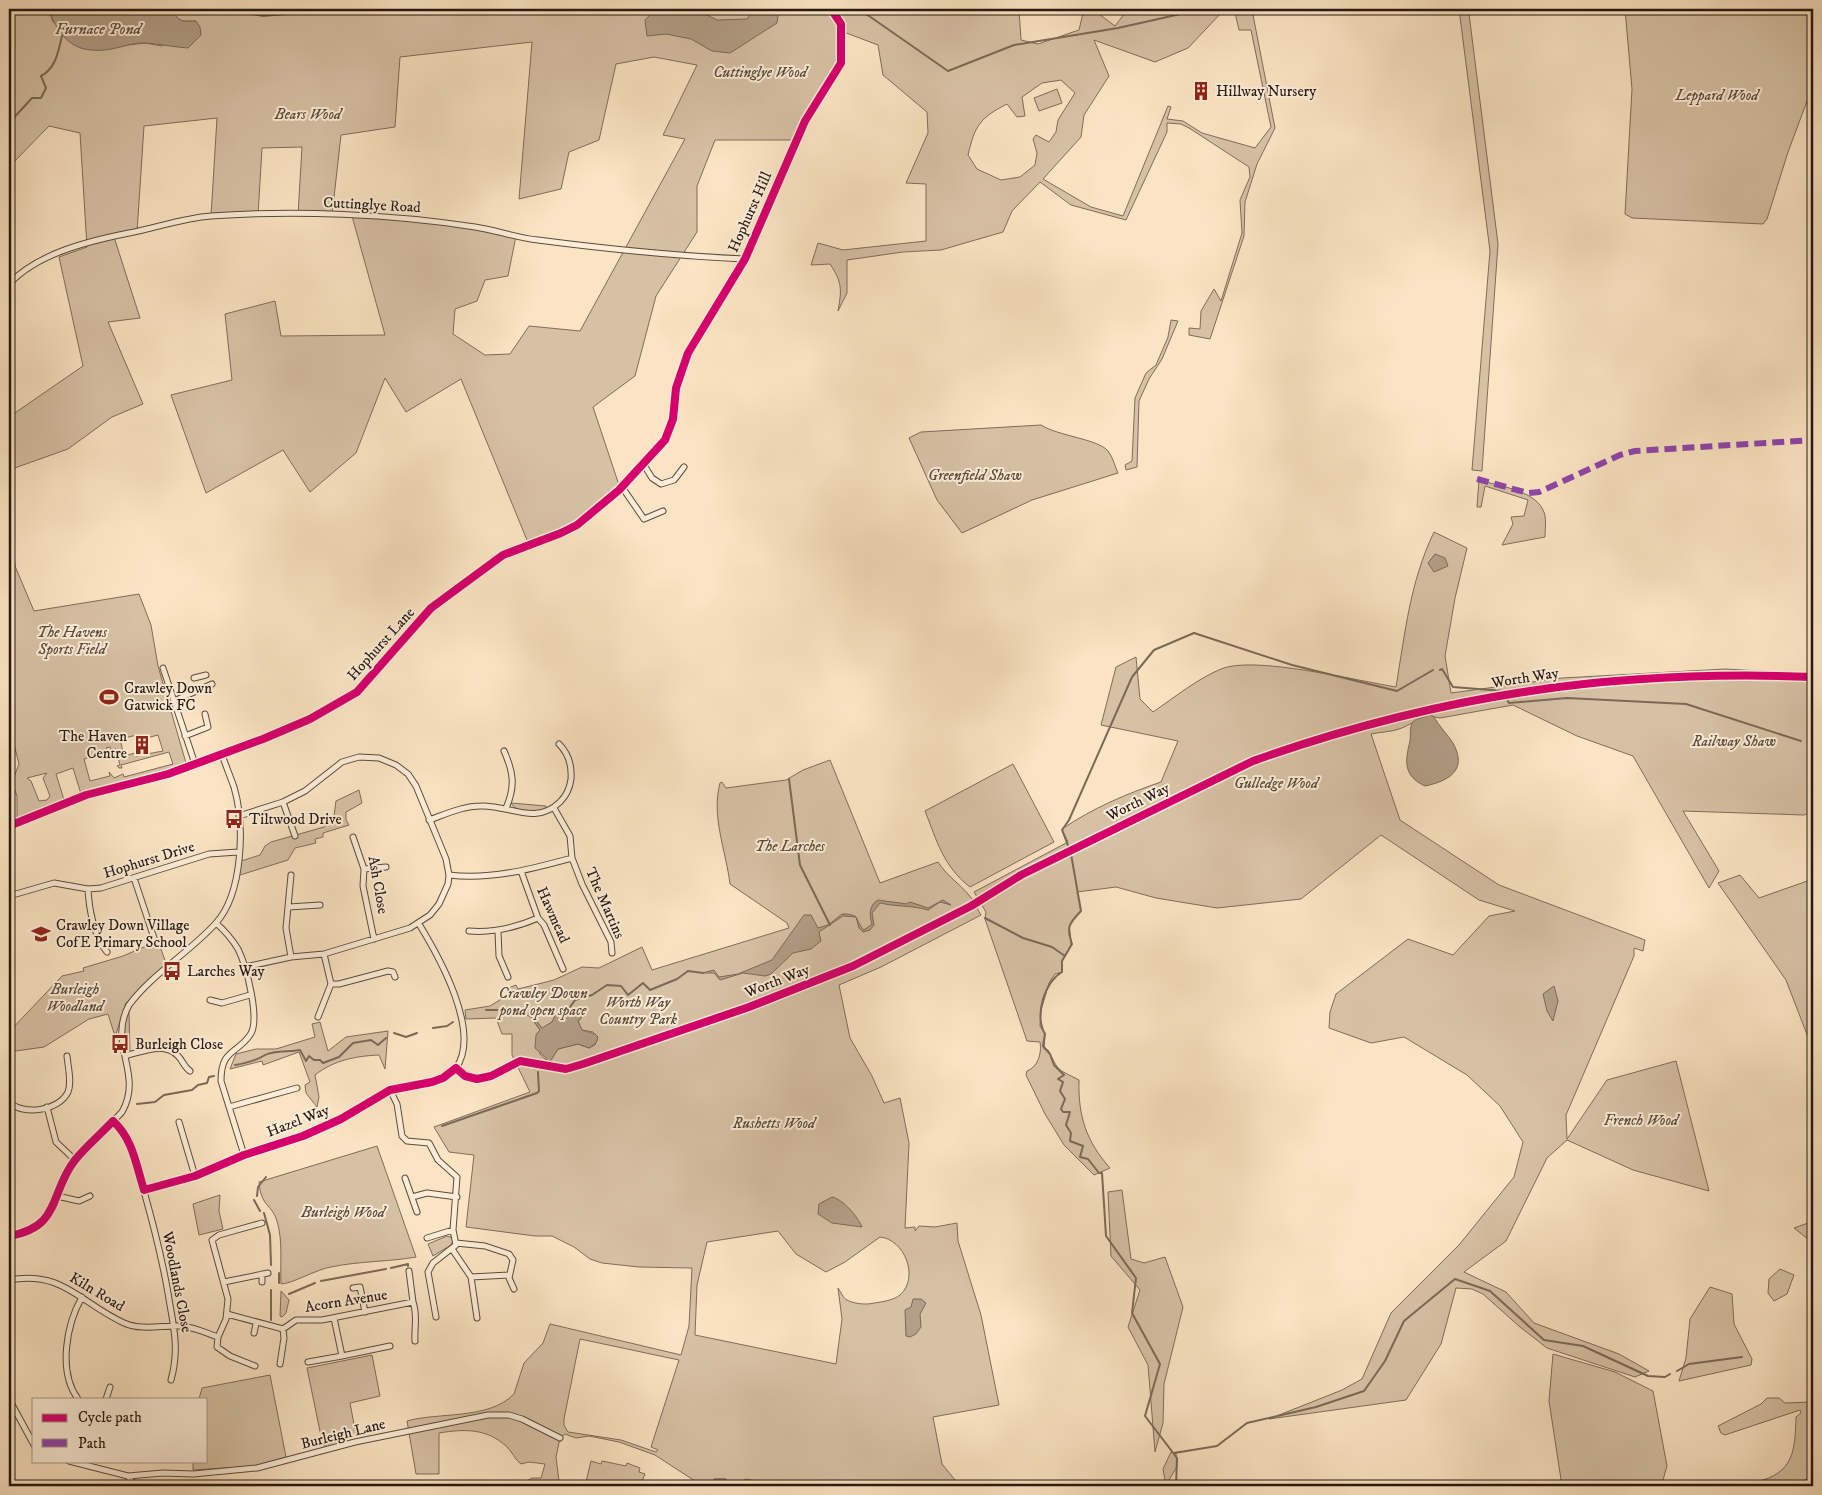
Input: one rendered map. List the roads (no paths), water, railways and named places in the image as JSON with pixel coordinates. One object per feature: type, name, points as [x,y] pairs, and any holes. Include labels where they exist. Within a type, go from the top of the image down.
[{"type":"street","name":"Hophurst Hill","points":[[671,427],[676,388],[688,353],[745,259],[805,121],[841,63],[841,24],[831,9]]},
{"type":"street","name":"Cuttinglye Road","points":[[9,284],[36,264],[58,253],[114,236],[211,216],[298,215],[405,218],[477,227],[536,240],[652,254],[745,259]]},
{"type":"street","name":"Hophurst Lane","points":[[9,826],[82,797],[149,780],[222,755],[310,719],[357,692],[431,608],[504,555],[577,525],[622,487],[644,465],[666,440],[671,427]]},
{"type":"street","points":[[644,465],[652,478],[661,484],[674,480],[684,467]]},
{"type":"street","points":[[622,487],[644,519],[664,511]]},
{"type":"street","points":[[163,668],[196,764]]},
{"type":"street","points":[[203,687],[197,677],[206,675]]},
{"type":"street","points":[[174,701],[187,697],[192,691],[212,684]]},
{"type":"street","points":[[185,736],[208,727],[205,714]]},
{"type":"street","points":[[429,820],[467,807],[506,808],[519,814],[532,815],[554,808],[563,799],[570,786],[570,761],[566,750],[559,744]]},
{"type":"street","points":[[504,750],[512,769],[512,785],[506,808]]},
{"type":"street","points":[[9,1236],[25,1233],[40,1225],[51,1212],[75,1160],[122,1112],[129,1098],[130,1073],[120,1035],[124,1012],[166,967],[216,923],[227,908],[234,889],[239,816],[234,788],[222,755]]},
{"type":"street","points":[[239,816],[283,802],[305,791],[342,762],[359,756],[379,758],[396,765],[408,774],[416,786],[446,859],[449,875],[448,884],[439,904],[418,924],[400,933],[324,954],[290,957],[245,967]]},
{"type":"street","points":[[283,802],[295,836]]},
{"type":"street","name":"The Martins","points":[[554,808],[570,836],[572,858],[611,942],[612,953]]},
{"type":"street","name":"Ash Close","points":[[353,837],[364,869],[363,886],[374,939]]},
{"type":"street","name":"Hophurst Drive","points":[[9,896],[54,883],[88,889],[101,888],[209,854],[238,852]]},
{"type":"street","points":[[449,875],[490,876],[521,871],[572,858]]},
{"type":"street","points":[[364,869],[386,867]]},
{"type":"street","name":"Hawmead","points":[[521,871],[538,918],[544,925],[563,969]]},
{"type":"street","points":[[290,957],[286,928],[292,875]]},
{"type":"street","points":[[134,878],[154,938]]},
{"type":"street","points":[[88,889],[91,914],[102,946],[107,952]]},
{"type":"street","points":[[289,907],[320,905]]},
{"type":"street","points":[[469,930],[498,931],[519,926],[538,918]]},
{"type":"street","points":[[216,923],[230,936],[245,967],[254,1017],[251,1035],[226,1057],[222,1068],[221,1081],[244,1155]]},
{"type":"street","points":[[418,924],[438,955],[460,1011],[463,1045],[456,1068],[465,1076],[477,1078],[491,1076],[510,1065]]},
{"type":"street","points":[[498,931],[499,956],[508,977]]},
{"type":"street","points":[[318,1017],[331,984],[324,954]]},
{"type":"street","points":[[331,984],[340,984],[388,970],[393,972],[394,977]]},
{"type":"street","points":[[210,1000],[222,1003],[250,995]]},
{"type":"street","points":[[125,1056],[156,1048],[164,1048],[174,1052],[190,1071]]},
{"type":"street","points":[[9,1102],[16,1108],[25,1110],[54,1105],[67,1094],[70,1081],[67,1056]]},
{"type":"street","name":"Hazel Way","points":[[144,1190],[194,1176],[244,1155],[310,1133],[347,1116],[390,1090],[444,1078],[456,1068]]},
{"type":"street","points":[[229,1107],[297,1088]]},
{"type":"street","points":[[390,1090],[397,1104],[400,1131],[407,1141],[430,1144],[440,1162],[457,1175],[457,1197],[453,1230],[456,1243],[452,1249],[433,1263],[428,1270],[436,1317]]},
{"type":"street","points":[[47,1107],[56,1142],[75,1160]]},
{"type":"street","name":"Woodlands Close","points":[[113,1121],[123,1130],[130,1141],[164,1263],[174,1326],[176,1354],[171,1380]]},
{"type":"street","points":[[179,1122],[194,1176]]},
{"type":"street","points":[[405,1178],[417,1212]]},
{"type":"street","points":[[412,1197],[426,1193],[457,1197]]},
{"type":"street","points":[[57,1196],[79,1201],[90,1196]]},
{"type":"street","points":[[251,1363],[222,1352],[217,1347],[218,1337],[227,1314],[228,1299],[212,1240],[219,1235],[262,1223]]},
{"type":"street","points":[[250,1227],[252,1234]]},
{"type":"street","points":[[427,1238],[453,1230]]},
{"type":"street","points":[[456,1243],[481,1245],[506,1252],[513,1259],[508,1275],[514,1289]]},
{"type":"street","points":[[452,1249],[471,1277],[477,1318]]},
{"type":"street","points":[[409,1272],[417,1321],[414,1328],[414,1341]]},
{"type":"street","points":[[224,1282],[265,1274],[262,1282]]},
{"type":"street","points":[[471,1277],[508,1275]]},
{"type":"street","name":"Kiln Road","points":[[9,1280],[30,1277],[46,1279],[65,1286],[125,1323],[140,1327],[174,1326],[192,1328],[218,1337]]},
{"type":"street","points":[[353,1288],[367,1286]]},
{"type":"street","points":[[360,1287],[365,1312]]},
{"type":"street","points":[[78,1398],[67,1376],[67,1354],[76,1309],[82,1298]]},
{"type":"street","name":"Acorn Avenue","points":[[283,1330],[296,1320],[315,1321],[413,1302]]},
{"type":"street","points":[[227,1314],[256,1324],[283,1330],[284,1338],[280,1364]]},
{"type":"street","points":[[334,1318],[342,1356]]},
{"type":"street","points":[[254,1333],[256,1324]]},
{"type":"street","points":[[308,1362],[390,1346]]},
{"type":"street","points":[[106,1398],[111,1388]]},
{"type":"street","points":[[9,1399],[32,1441]]},
{"type":"street","name":"Burleigh Lane","points":[[72,1462],[128,1476],[162,1473],[193,1474],[257,1468],[355,1442],[488,1415],[509,1415],[522,1419],[560,1438]]},
{"type":"street","points":[[128,1476],[135,1486]]},
{"type":"water","name":"Furnace Pond","points":[[48,9],[179,9],[175,14],[177,17],[184,21],[196,21],[200,27],[201,35],[188,48],[141,43],[104,50],[83,49],[68,41],[62,35]]},
{"type":"water","points":[[665,9],[695,9],[717,20],[747,19],[754,9],[779,9],[777,23],[730,53],[712,51],[691,39],[666,34],[647,36],[645,20],[653,12]]},
{"type":"water","points":[[1435,554],[1445,558],[1448,566],[1434,572],[1428,563]]},
{"type":"water","points":[[1431,715],[1453,743],[1458,760],[1454,773],[1442,781],[1425,786],[1409,773],[1407,755],[1413,722]]},
{"type":"water","points":[[878,900],[906,904],[910,902],[928,908],[943,900],[951,905],[940,902],[928,910],[880,903],[872,913],[874,925],[870,930],[863,932],[859,928],[856,918],[864,930],[872,924],[871,910]]},
{"type":"water","points":[[842,914],[856,917],[843,916],[819,932],[821,941],[811,949],[793,953],[771,974],[765,976],[743,973],[720,980],[714,973],[702,973],[714,970],[719,977],[738,974],[772,960],[804,915],[811,915],[818,928],[828,925]]},
{"type":"water","points":[[1554,986],[1558,1001],[1553,1021],[1547,1011],[1543,994]]},
{"type":"water","points":[[519,1010],[531,1014],[542,1028],[552,1022],[556,1013],[578,1010],[581,1012],[582,1017],[578,1021],[582,1030],[595,1034],[598,1037],[596,1043],[589,1048],[578,1044],[558,1049],[548,1065],[546,1058],[535,1048],[536,1035],[540,1030],[532,1018]]},
{"type":"water","points":[[832,1197],[841,1201],[850,1209],[862,1227],[832,1223],[818,1214],[819,1204]]},
{"type":"water","points":[[913,1299],[921,1299],[926,1303],[920,1314],[921,1327],[916,1334],[910,1337],[906,1336],[905,1310],[911,1307]]},
{"type":"water","points":[[714,1479],[726,1479],[727,1486],[701,1486],[698,1483],[711,1482]]},
{"type":"waterway","points":[[227,9],[263,16],[344,9]]},
{"type":"waterway","points":[[859,9],[948,71],[1014,45],[1118,28],[1203,9]]},
{"type":"waterway","points":[[9,123],[32,98],[41,98],[46,88],[41,76],[53,64],[58,54],[62,36]]},
{"type":"waterway","points":[[1069,848],[1062,830],[1069,820],[1132,677],[1154,650],[1194,633],[1292,665],[1397,691],[1433,670]]},
{"type":"waterway","points":[[1440,670],[1442,669],[1453,687],[1503,691]]},
{"type":"waterway","points":[[1506,698],[1509,703],[1567,698],[1686,704],[1801,741]]},
{"type":"waterway","points":[[789,779],[800,865],[830,925]]},
{"type":"waterway","points":[[1071,854],[1081,911],[1069,929],[1072,944],[1062,961],[1062,972],[1051,983],[1043,1000],[1041,1009],[1042,1026],[1045,1034],[1043,1046],[1050,1054],[1054,1065],[1064,1075],[1058,1079],[1063,1082],[1060,1091],[1065,1099],[1061,1109],[1063,1112],[1070,1112],[1066,1125],[1071,1133],[1070,1141],[1083,1146],[1080,1157],[1088,1159],[1099,1173],[1102,1173],[1106,1236],[1136,1278],[1132,1313],[1160,1364],[1145,1416],[1177,1458],[1176,1486]]},
{"type":"waterway","points":[[985,918],[1023,938],[1052,947],[1065,956]]},
{"type":"waterway","points":[[568,1010],[575,1000],[592,995],[607,985],[621,986],[628,995],[643,983],[650,990],[677,979],[688,971],[703,973]]},
{"type":"waterway","points":[[486,1010],[519,1010]]},
{"type":"waterway","points":[[433,1028],[447,1026],[453,1022]]},
{"type":"waterway","points":[[394,1033],[406,1037],[417,1033]]},
{"type":"waterway","points":[[235,1065],[247,1063],[273,1052],[300,1050],[306,1061],[309,1056],[323,1063],[339,1057],[353,1043],[371,1040],[378,1045],[386,1038]]},
{"type":"waterway","points":[[442,1126],[537,1093],[539,1091],[538,1072]]},
{"type":"waterway","points":[[137,1104],[155,1102],[164,1095],[192,1090],[198,1085],[207,1083],[209,1077],[214,1076]]},
{"type":"waterway","points":[[257,1196],[258,1187],[266,1177]]},
{"type":"waterway","points":[[254,1200],[260,1211]]},
{"type":"waterway","points":[[264,1213],[270,1235],[271,1265]]},
{"type":"waterway","points":[[391,1268],[408,1264],[408,1266]]},
{"type":"waterway","points":[[321,1281],[386,1269]]},
{"type":"waterway","points":[[279,1273],[279,1283]]},
{"type":"waterway","points":[[1174,1453],[1217,1446],[1247,1423],[1316,1407],[1364,1391],[1385,1361],[1404,1321],[1455,1279],[1490,1291],[1544,1340],[1583,1346],[1648,1376],[1665,1377],[1670,1374]]},
{"type":"waterway","points":[[289,1294],[315,1283]]},
{"type":"waterway","points":[[271,1290],[271,1320]]},
{"type":"waterway","points":[[1677,1371],[1689,1364],[1742,1357]]},
{"type":"place","name":"Hillway Nursery","points":[[1201,91]]},
{"type":"place","name":"Crawley Down Gatwick FC","points":[[109,697]]},
{"type":"place","name":"The Haven Centre","points":[[142,745]]},
{"type":"place","name":"Tiltwood Drive","points":[[234,819]]},
{"type":"place","name":"Crawley Down Village CofE Primary School","points":[[41,934]]},
{"type":"place","name":"Larches Way","points":[[172,971]]},
{"type":"place","name":"Burleigh Close","points":[[120,1044]]},
{"type":"park label","name":"Cuttinglye Wood","points":[[760,72]]},
{"type":"park label","name":"Leppard Wood","points":[[1717,95]]},
{"type":"park label","name":"Bears Wood","points":[[308,114]]},
{"type":"park label","name":"Greenfield Shaw","points":[[975,475]]},
{"type":"park label","name":"The Havens Sports Field","points":[[72,640]]},
{"type":"park label","name":"Railway Shaw","points":[[1734,741]]},
{"type":"park label","name":"Gulledge Wood","points":[[1276,783]]},
{"type":"park label","name":"The Larches","points":[[790,846]]},
{"type":"park label","name":"Burleigh Woodland","points":[[75,998]]},
{"type":"park label","name":"Crawley Down pond open space","points":[[543,1002]]},
{"type":"park label","name":"Worth Way Country Park","points":[[638,1010]]},
{"type":"park label","name":"French Wood","points":[[1641,1120]]},
{"type":"park label","name":"Rushetts Wood","points":[[774,1123]]},
{"type":"park label","name":"Burleigh Wood","points":[[343,1212]]}]
